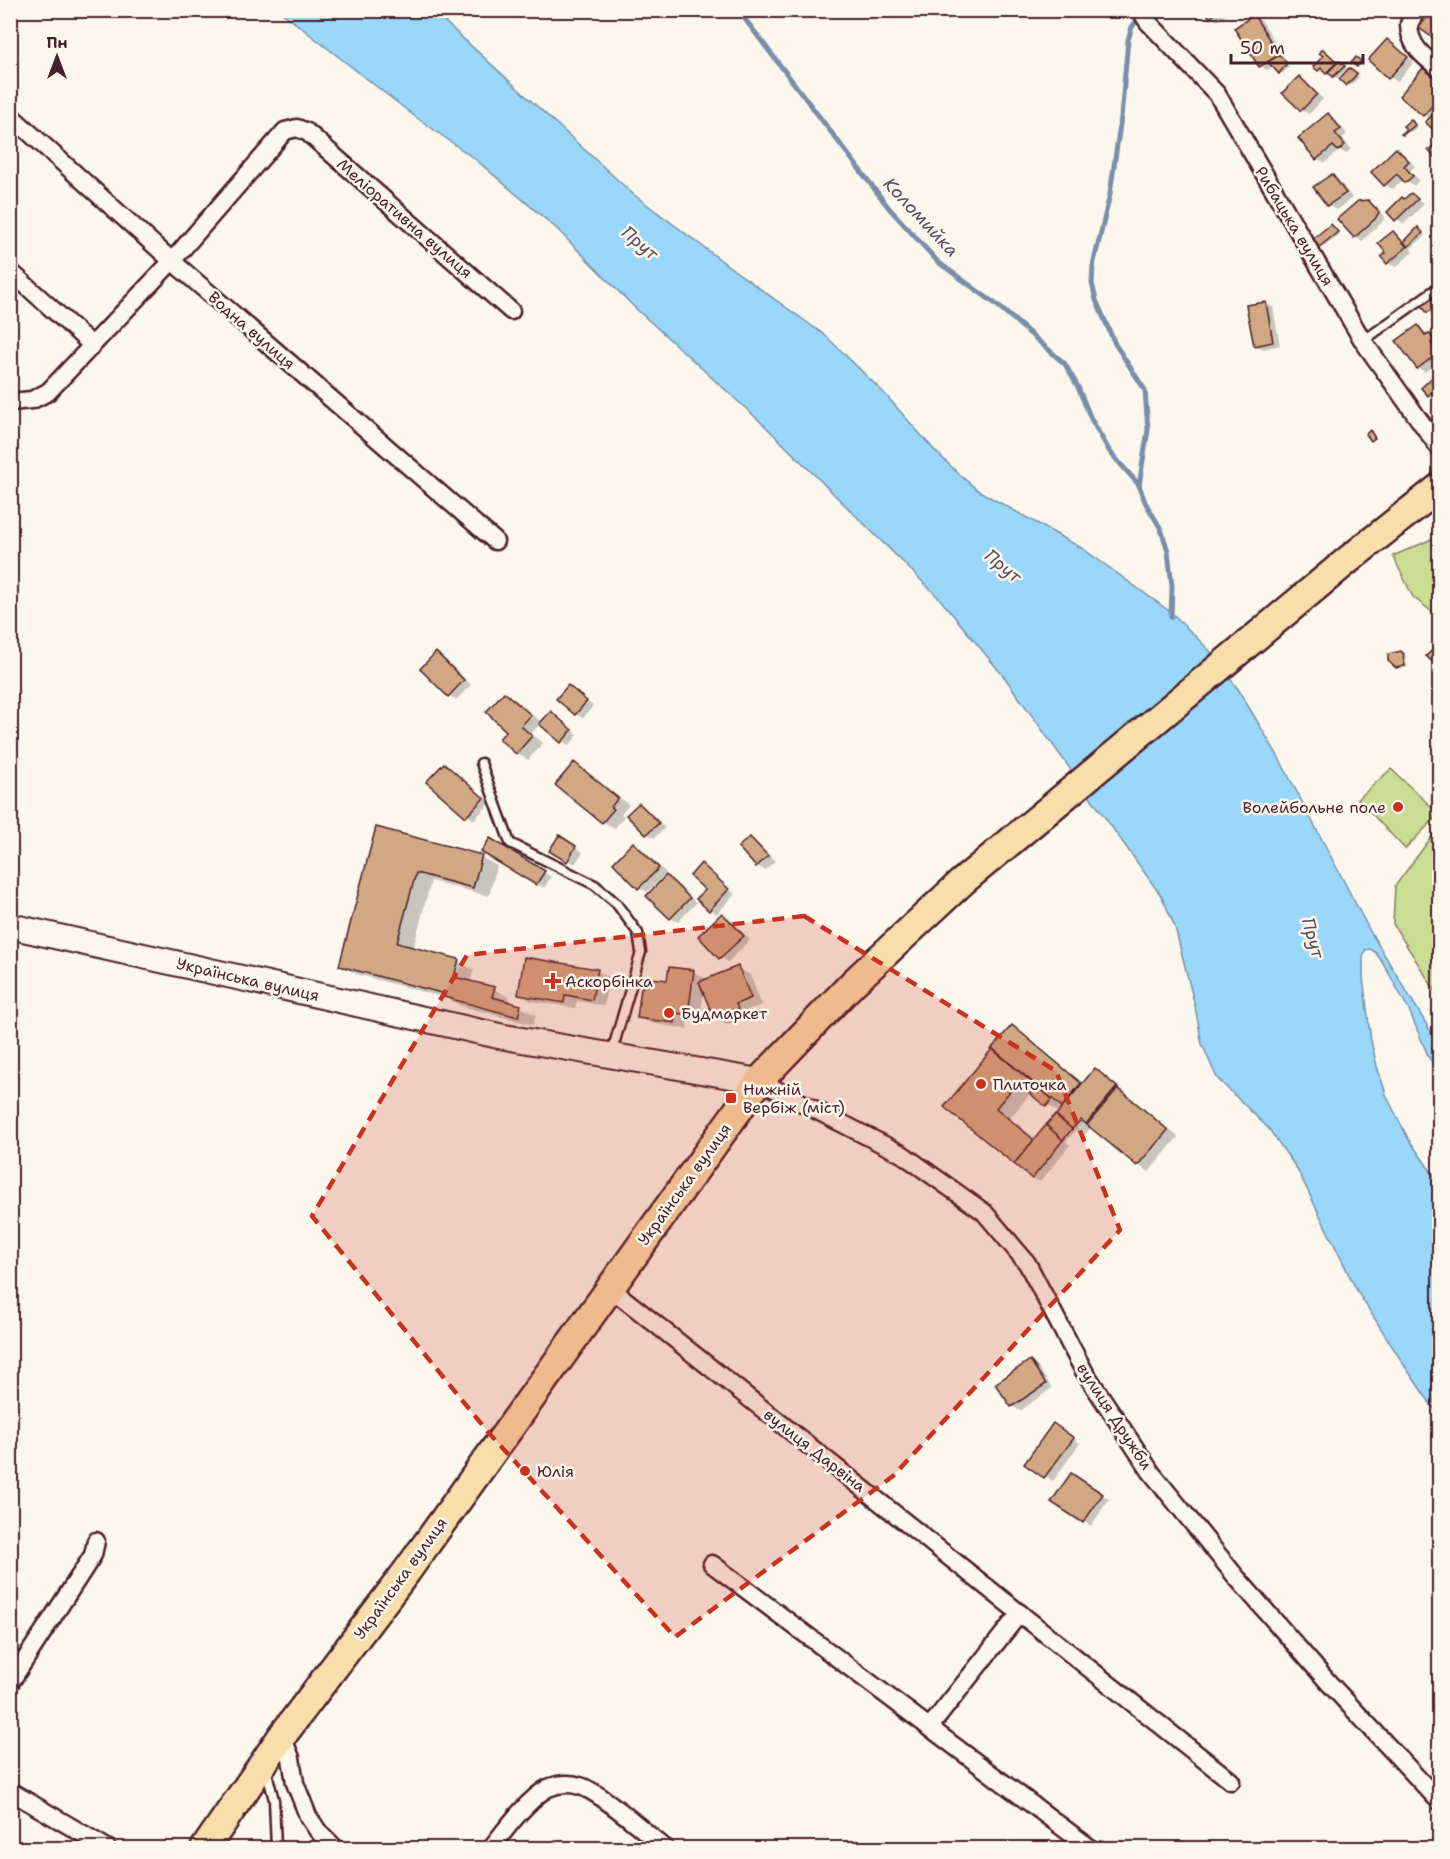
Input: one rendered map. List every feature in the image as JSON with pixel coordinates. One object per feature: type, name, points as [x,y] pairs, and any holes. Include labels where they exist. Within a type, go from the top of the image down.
[{"type":"main road","points":[[759,1081],[853,983],[962,882],[1348,560],[1440,487]]},
{"type":"main road","name":"Українська вулиця","points":[[205,1848],[282,1736],[407,1571],[759,1081]]},
{"type":"street","name":"Рибацька вулиця","points":[[1140,10],[1217,94],[1363,341],[1440,449]]},
{"type":"street","points":[[1417,10],[1409,24],[1413,44],[1422,56],[1440,69]]},
{"type":"street","name":"Водна вулиця","points":[[11,116],[172,261],[495,541]]},
{"type":"street","name":"Меліоративна вулиця","points":[[172,261],[285,131],[297,128],[307,132],[511,311]]},
{"type":"street","points":[[10,402],[32,400],[48,392],[172,261]]},
{"type":"street","points":[[10,271],[92,345]]},
{"type":"street","name":"Українська вулиця","points":[[10,926],[499,1036],[759,1081]]},
{"type":"street","name":"вулиця Дружби","points":[[759,1081],[902,1154],[984,1212],[1027,1263],[1084,1371],[1151,1472],[1252,1596],[1328,1682],[1440,1802]]},
{"type":"street","name":"вулиця Дарвіна","points":[[609,1287],[1231,1781]]},
{"type":"street","points":[[10,1683],[93,1555],[96,1541]]},
{"type":"street","points":[[712,1564],[1090,1848]]},
{"type":"street","points":[[929,1728],[1020,1613]]},
{"type":"street","points":[[282,1736],[291,1758],[301,1802],[318,1831],[335,1848]]},
{"type":"street","points":[[491,1848],[534,1799],[549,1788],[566,1784],[581,1786],[596,1794],[665,1848]]},
{"type":"street","points":[[10,1791],[107,1848]]},
{"type":"lane","points":[[1363,341],[1440,286]]},
{"type":"lane","points":[[481,763],[510,843],[595,885],[616,903],[638,933],[641,951],[610,1055]]},
{"type":"lane","points":[[264,1762],[274,1800],[276,1848]]},
{"type":"highlighted area","points":[[804,916],[1056,1071],[1120,1230],[893,1476],[675,1637],[488,1432],[312,1216],[467,955]]},
{"type":"green space","points":[[1439,536],[1439,617],[1413,597],[1393,556]]},
{"type":"green space","name":"Волейбольне поле","points":[[1391,769],[1439,814],[1405,849],[1358,799]]},
{"type":"green space","points":[[1439,827],[1439,997],[1393,924],[1395,886]]},
{"type":"water","name":"Прут","points":[[280,11],[433,11],[633,194],[826,336],[883,392],[936,452],[962,477],[979,491],[1083,549],[1172,613],[1210,651],[1238,689],[1278,756],[1370,931],[1439,1045],[1439,1073],[1429,1058],[1409,1010],[1383,963],[1376,953],[1370,949],[1365,950],[1363,977],[1371,1041],[1377,1066],[1387,1097],[1408,1138],[1439,1183],[1439,1416],[1357,1291],[1297,1169],[1269,1129],[1217,1078],[1202,1044],[1175,927],[1162,897],[1005,678],[939,598],[763,424],[634,307],[557,229],[475,159],[413,115]]},
{"type":"building","points":[[1204,10],[1220,10],[1210,18]]},
{"type":"building","points":[[1432,10],[1440,10],[1440,43],[1419,28]]},
{"type":"building","points":[[1254,15],[1279,55],[1259,67],[1234,28]]},
{"type":"building","points":[[1387,39],[1408,57],[1388,79],[1368,60]]},
{"type":"building","points":[[1323,49],[1337,62],[1326,73],[1321,68],[1318,71],[1313,67],[1323,56],[1319,53]]},
{"type":"building","points":[[1279,55],[1287,63],[1279,74],[1268,62]]},
{"type":"building","points":[[1356,57],[1361,61],[1357,67],[1351,63]]},
{"type":"building","points":[[1339,61],[1345,66],[1333,77],[1328,72]]},
{"type":"building","points":[[1349,68],[1357,74],[1346,86],[1339,79]]},
{"type":"building","points":[[1423,68],[1440,82],[1440,97],[1423,116],[1399,96]]},
{"type":"building","points":[[1299,76],[1317,94],[1301,111],[1282,93]]},
{"type":"building","points":[[1440,108],[1440,136],[1425,122]]},
{"type":"building","points":[[1328,113],[1341,129],[1335,133],[1345,145],[1338,151],[1333,146],[1316,160],[1298,138]]},
{"type":"building","points":[[1411,119],[1415,125],[1403,135],[1401,134],[1406,130],[1403,126]]},
{"type":"building","points":[[1438,143],[1440,152],[1434,157],[1428,150]]},
{"type":"building","points":[[1396,148],[1409,161],[1404,166],[1413,176],[1405,183],[1397,174],[1384,186],[1371,172]]},
{"type":"building","points":[[1332,174],[1346,193],[1327,206],[1313,187]]},
{"type":"building","points":[[1411,193],[1418,199],[1395,221],[1387,212],[1402,197],[1404,199]]},
{"type":"building","points":[[1368,200],[1379,212],[1375,219],[1354,238],[1337,219],[1358,201]]},
{"type":"building","points":[[1331,224],[1338,232],[1319,247],[1313,239]]},
{"type":"building","points":[[1418,227],[1423,233],[1408,247],[1404,242]]},
{"type":"building","points":[[1393,231],[1407,247],[1387,264],[1381,257],[1386,253],[1378,243]]},
{"type":"building","points":[[1434,293],[1440,300],[1440,311],[1435,307],[1427,313],[1420,303]]},
{"type":"building","points":[[1266,302],[1273,342],[1254,346],[1246,305]]},
{"type":"building","points":[[1418,325],[1425,335],[1429,333],[1435,341],[1431,343],[1438,353],[1417,369],[1396,341]]},
{"type":"building","points":[[1440,370],[1440,390],[1438,392],[1435,389],[1428,396],[1421,388]]},
{"type":"building","points":[[1370,430],[1375,438],[1371,441],[1366,434]]},
{"type":"building","points":[[1440,644],[1440,669],[1426,656]]},
{"type":"building","points":[[1401,651],[1404,654],[1405,666],[1396,668],[1388,661],[1388,654]]},
{"type":"building","points":[[436,652],[464,680],[448,697],[420,669]]},
{"type":"building","points":[[568,685],[587,701],[575,715],[556,699]]},
{"type":"building","points":[[504,692],[531,715],[521,726],[532,736],[516,754],[499,739],[506,731],[486,712]]},
{"type":"building","points":[[551,711],[572,730],[561,743],[539,724]]},
{"type":"building","points":[[574,762],[618,798],[611,807],[614,809],[602,823],[555,785]]},
{"type":"building","points":[[444,763],[484,798],[466,817],[426,782]]},
{"type":"building","points":[[639,803],[659,823],[646,835],[626,815]]},
{"type":"building","points":[[376,827],[482,855],[473,888],[416,873],[397,943],[459,959],[454,977],[495,987],[492,997],[521,1005],[518,1017],[444,997],[445,994],[339,966]]},
{"type":"building","points":[[559,835],[576,846],[567,862],[549,851]]},
{"type":"building","points":[[750,837],[768,856],[756,867],[738,847]]},
{"type":"building","points":[[490,838],[545,871],[536,885],[481,852]]},
{"type":"building","points":[[633,842],[659,868],[638,889],[613,863]]},
{"type":"building","points":[[701,863],[729,889],[709,911],[696,899],[705,890],[690,876]]},
{"type":"building","points":[[666,875],[690,898],[670,919],[646,896]]},
{"type":"building","points":[[722,913],[744,936],[719,959],[698,936]]},
{"type":"building","points":[[524,957],[598,969],[592,1000],[565,995],[564,1003],[518,995]]},
{"type":"building","points":[[738,966],[751,998],[736,1004],[738,1009],[714,1019],[699,982]]},
{"type":"building","points":[[669,967],[694,970],[688,1015],[677,1013],[675,1023],[637,1018],[641,988],[653,978],[667,980]]},
{"type":"building","points":[[1012,1025],[1081,1083],[1062,1107],[992,1048]]},
{"type":"building","points":[[992,1049],[1052,1099],[1046,1107],[1017,1083],[996,1108],[1034,1140],[1014,1164],[944,1107]]},
{"type":"building","points":[[1095,1068],[1117,1087],[1086,1124],[1081,1120],[1072,1129],[1056,1115]]},
{"type":"building","points":[[1118,1088],[1168,1130],[1137,1166],[1087,1125]]},
{"type":"building","points":[[1055,1115],[1072,1129],[1063,1140],[1046,1125]]},
{"type":"building","points":[[1046,1125],[1063,1140],[1032,1179],[1014,1164]]},
{"type":"building","points":[[1030,1360],[1046,1384],[1011,1407],[995,1384]]},
{"type":"building","points":[[1053,1423],[1074,1438],[1044,1478],[1024,1464]]},
{"type":"building","points":[[1071,1473],[1103,1494],[1083,1523],[1051,1502]]},
{"type":"waterway","name":"Коломийка","points":[[738,10],[889,208],[938,262],[997,305],[1065,364],[1078,387],[1091,419],[1110,452],[1139,485]]},
{"type":"waterway","points":[[1141,15],[1132,27],[1128,40],[1121,117],[1110,194],[1093,266],[1092,283],[1096,300],[1115,344],[1145,390],[1148,430],[1139,485],[1145,502],[1161,529],[1168,551],[1172,586],[1171,617]]},
{"type":"place","name":"Волейбольне поле","points":[[1398,807]]},
{"type":"place","name":"Аскорбінка","points":[[553,981]]},
{"type":"place","name":"Будмаркет","points":[[669,1013]]},
{"type":"place","name":"Плиточка","points":[[981,1084]]},
{"type":"place","name":"Нижній Вербіж (міст)","points":[[731,1098]]},
{"type":"place","name":"Юлія","points":[[525,1471]]}]
